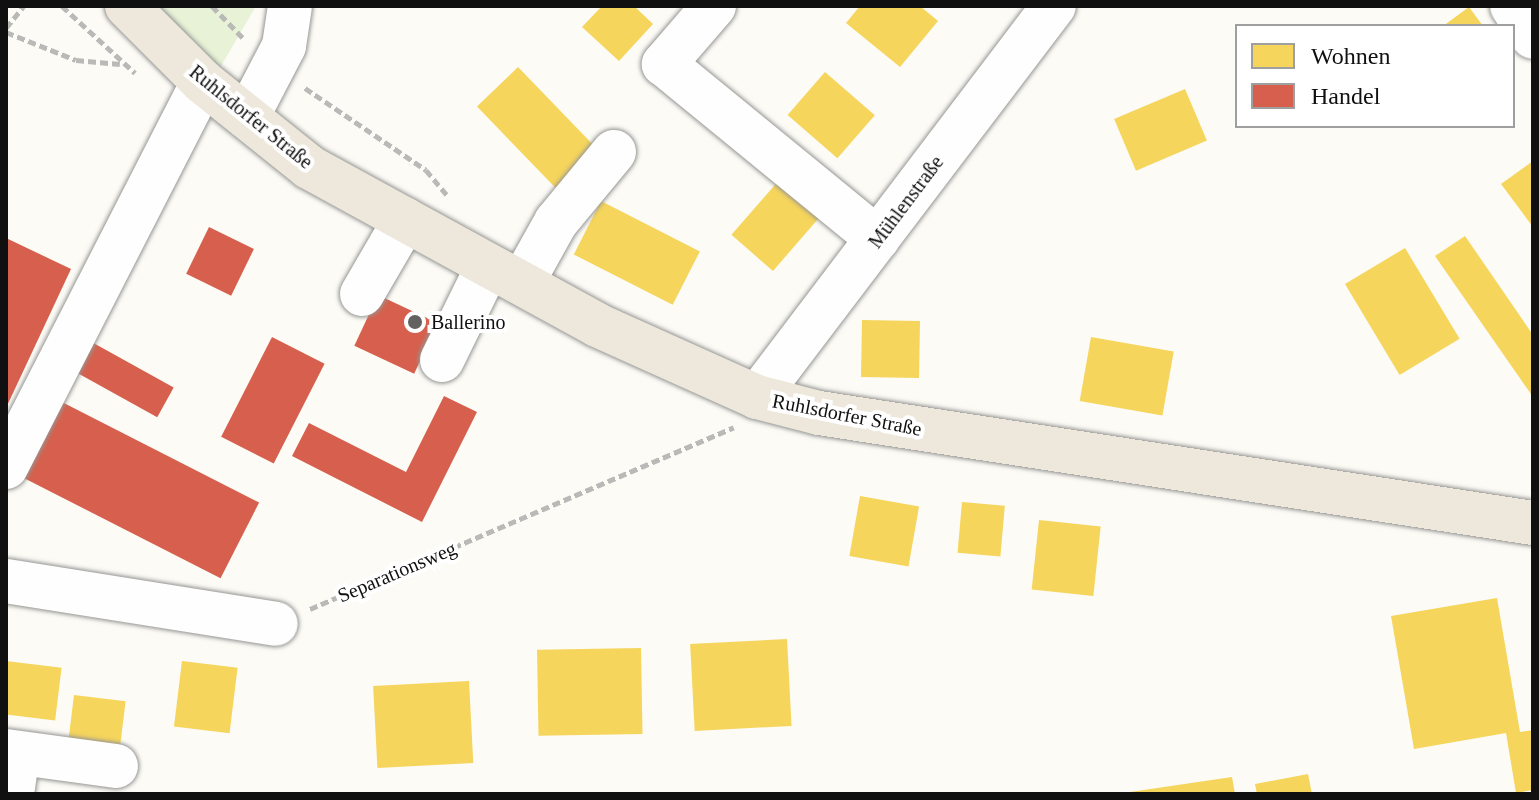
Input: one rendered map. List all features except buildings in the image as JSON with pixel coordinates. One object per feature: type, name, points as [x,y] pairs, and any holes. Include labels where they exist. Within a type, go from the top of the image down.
[{"type":"main road","name":"Ruhlsdorfer Straße","points":[[127,6],[203,82],[309,167],[597,325],[757,397],[819,413],[1533,523]]},
{"type":"street","points":[[247,117],[284,46],[290,6]]},
{"type":"street","points":[[714,6],[664,64],[878,239]]},
{"type":"street","name":"Mühlenstraße","points":[[757,397],[1054,6]]},
{"type":"street","points":[[1512,6],[1533,37]]},
{"type":"street","points":[[6,467],[203,82]]},
{"type":"street","points":[[442,360],[505,274],[556,222],[614,152]]},
{"type":"street","points":[[362,294],[405,220]]},
{"type":"street","points":[[6,581],[276,624]]},
{"type":"street","points":[[12,766],[116,766]]},
{"type":"path","points":[[24,6],[6,30],[76,60],[122,64]]},
{"type":"path","points":[[212,6],[274,65],[340,114],[426,170],[452,203]]},
{"type":"path","name":"Separationsweg","points":[[276,624],[731,431],[757,397]]},
{"type":"green space","points":[[104,6],[256,6],[221,66]]},
{"type":"place","name":"Ballerino","points":[[415,322]]}]
